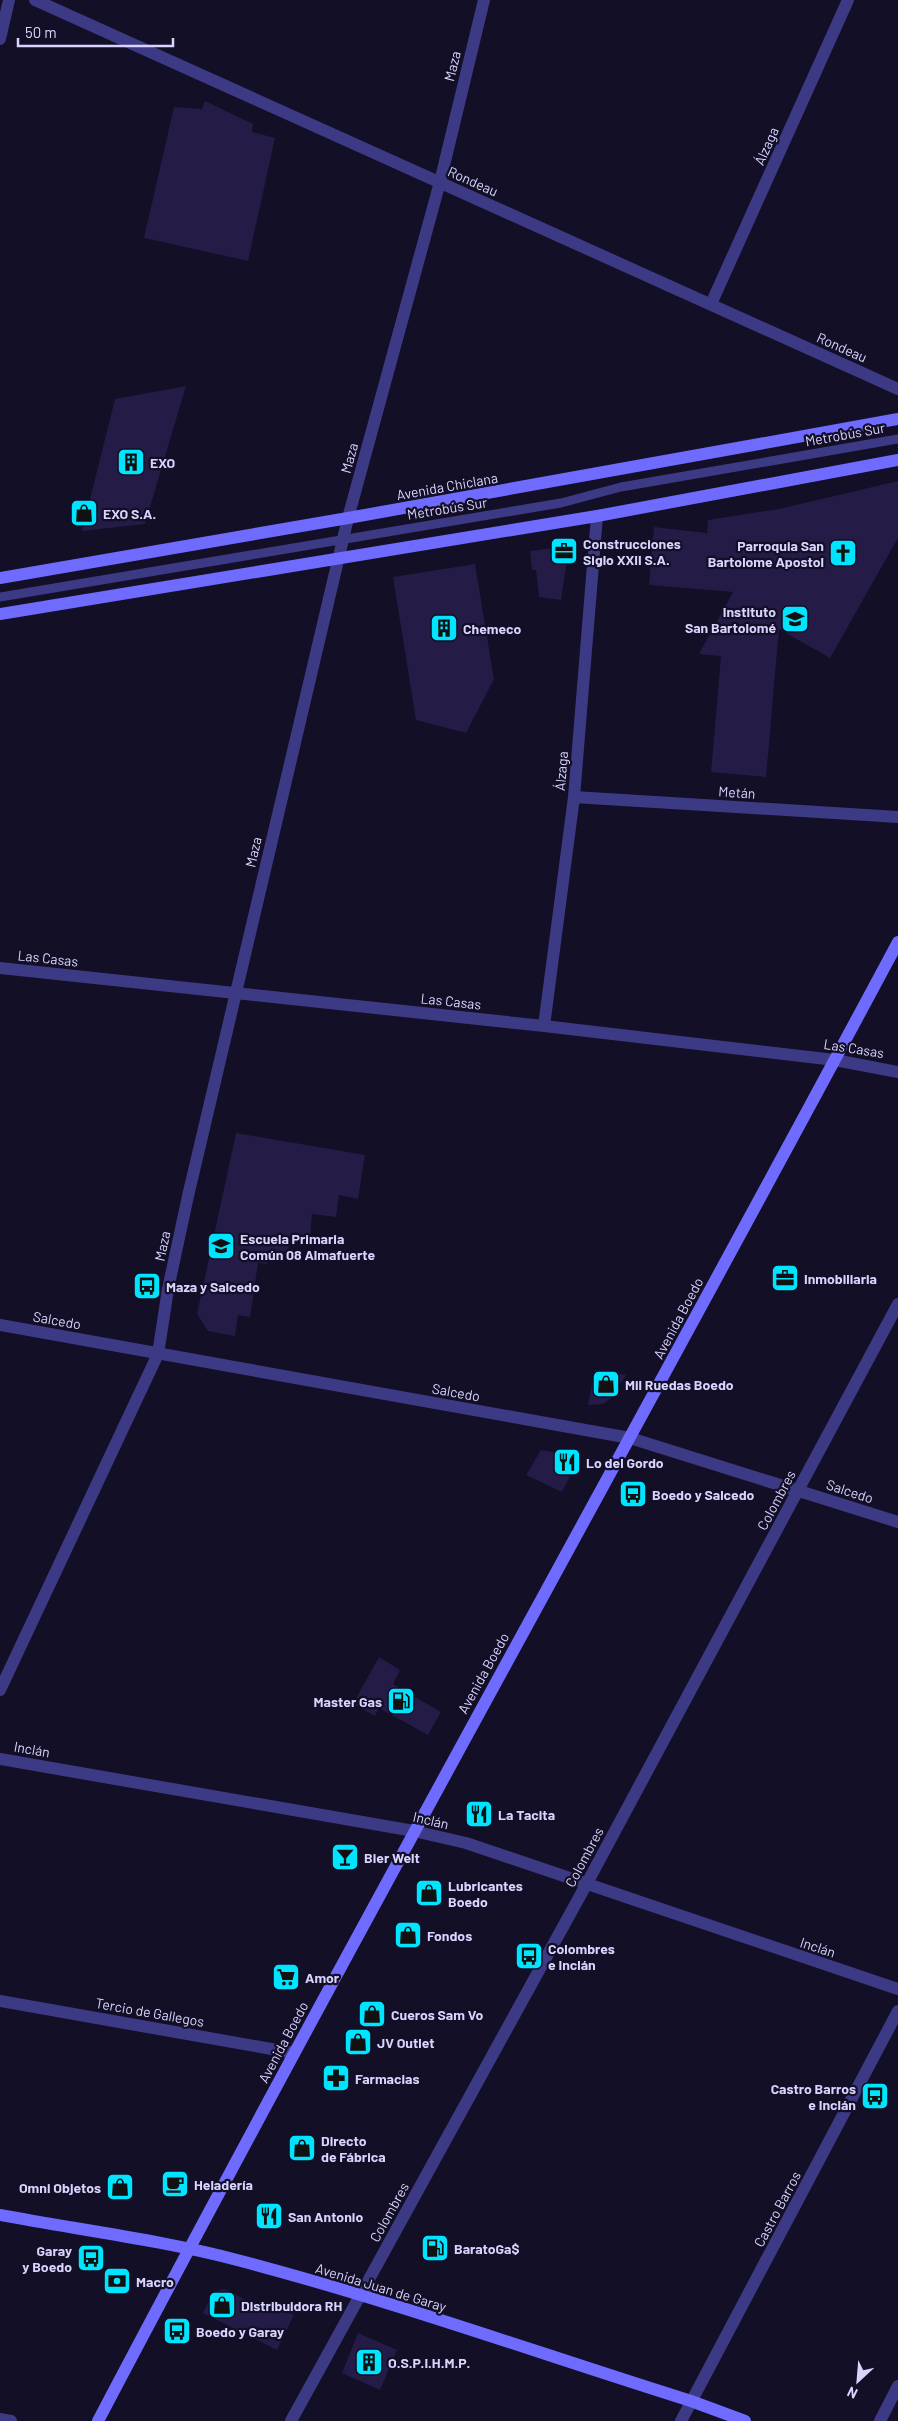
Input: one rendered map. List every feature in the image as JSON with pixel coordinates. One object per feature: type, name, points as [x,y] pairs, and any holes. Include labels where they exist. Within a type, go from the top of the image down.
[{"type":"main road","name":"Avenida Chiclana","points":[[0,578],[348,518],[898,419]]},
{"type":"main road","points":[[0,614],[597,516],[898,460]]},
{"type":"main road","name":"Avenida Boedo","points":[[98,2421],[188,2248],[898,942]]},
{"type":"main road","name":"Avenida Juan de Garay","points":[[0,2215],[188,2248],[241,2261],[361,2295],[691,2401],[745,2421]]},
{"type":"street","points":[[0,39],[9,0]]},
{"type":"street","name":"Rondeau","points":[[35,0],[898,389]]},
{"type":"street","name":"Maza","points":[[0,1690],[158,1354],[168,1289],[235,993],[348,518],[440,182],[484,0]]},
{"type":"street","name":"Álzaga","points":[[711,304],[848,0]]},
{"type":"street","name":"Álzaga","points":[[544,1026],[574,797],[597,516]]},
{"type":"street","name":"Metán","points":[[574,797],[898,817]]},
{"type":"street","name":"Las Casas","points":[[0,968],[544,1026],[835,1060],[898,1072]]},
{"type":"street","name":"Colombres","points":[[291,2421],[586,1885],[898,1304]]},
{"type":"street","name":"Salcedo","points":[[0,1325],[630,1438],[898,1522]]},
{"type":"street","name":"Inclán","points":[[0,1759],[414,1831],[466,1844],[898,1989]]},
{"type":"street","name":"Tercio de Gallegos","points":[[0,2001],[294,2053]]},
{"type":"street","name":"Castro Barros","points":[[681,2421],[898,2011]]},
{"type":"street","points":[[880,2421],[898,2386]]},
{"type":"street","points":[[0,2419],[11,2421]]},
{"type":"lane","name":"Metrobús Sur","points":[[0,597],[562,503],[621,487],[898,440]]},
{"type":"building","points":[[205,101],[253,124],[252,132],[275,138],[248,261],[144,238],[174,107],[202,109]]},
{"type":"building","name":"EXO","points":[[186,386],[145,524],[82,531],[115,399]]},
{"type":"building","points":[[898,481],[898,538],[830,658],[779,629],[766,777],[711,772],[721,656],[699,654],[733,592],[649,585],[654,527],[707,533],[708,520],[779,509]]},
{"type":"building","points":[[569,546],[561,600],[539,597],[536,570],[532,570],[530,551]]},
{"type":"building","name":"Chemeco","points":[[475,564],[494,679],[466,733],[416,720],[393,577]]},
{"type":"building","points":[[236,1133],[365,1155],[358,1199],[339,1195],[336,1217],[312,1214],[310,1239],[290,1237],[288,1252],[268,1250],[267,1264],[258,1263],[250,1317],[238,1315],[235,1336],[208,1331],[197,1314]]},
{"type":"building","name":"Mil Ruedas Boedo","points":[[595,1370],[626,1375],[610,1399],[603,1404],[588,1405]]},
{"type":"building","points":[[541,1450],[580,1456],[562,1492],[526,1475]]},
{"type":"building","points":[[379,1657],[400,1670],[393,1684],[441,1712],[428,1735],[379,1708],[375,1716],[353,1704]]},
{"type":"building","points":[[224,2289],[268,2311],[271,2304],[294,2315],[277,2350],[203,2313],[213,2292]]},
{"type":"building","name":"O.S.P.I.H.M.P.","points":[[358,2333],[397,2350],[380,2390],[342,2373]]},
{"type":"place","name":"EXO","points":[[131,462]]},
{"type":"place","name":"EXO S.A.","points":[[84,513]]},
{"type":"place","name":"Construcciones Siglo XXII S.A.","points":[[564,551]]},
{"type":"place","name":"Parroquia San Bartolome Apostol","points":[[843,553]]},
{"type":"place","name":"Instituto San Bartolomé","points":[[795,619]]},
{"type":"place","name":"Chemeco","points":[[444,628]]},
{"type":"place","name":"Escuela Primaria Común 08 Almafuerte","points":[[221,1246]]},
{"type":"place","name":"Inmobiliaria","points":[[785,1278]]},
{"type":"place","name":"Maza y Salcedo","points":[[147,1286]]},
{"type":"place","name":"Mil Ruedas Boedo","points":[[606,1384]]},
{"type":"place","name":"Lo del Gordo","points":[[567,1462]]},
{"type":"place","name":"Boedo y Salcedo","points":[[633,1494]]},
{"type":"place","name":"Master Gas","points":[[401,1701]]},
{"type":"place","name":"La Tacita","points":[[479,1814]]},
{"type":"place","name":"Bier Welt","points":[[345,1857]]},
{"type":"place","name":"Lubricantes Boedo","points":[[429,1893]]},
{"type":"place","name":"Fondos","points":[[408,1935]]},
{"type":"place","name":"Colombres e Inclán","points":[[529,1956]]},
{"type":"place","name":"Amor","points":[[286,1977]]},
{"type":"place","name":"Cueros Sam Vo","points":[[372,2014]]},
{"type":"place","name":"JV Outlet","points":[[358,2042]]},
{"type":"place","name":"Farmacias","points":[[336,2078]]},
{"type":"place","name":"Castro Barros e Inclán","points":[[875,2096]]},
{"type":"place","name":"Directo de Fábrica","points":[[302,2148]]},
{"type":"place","name":"Heladería","points":[[175,2184]]},
{"type":"place","name":"Omni Objetos","points":[[120,2187]]},
{"type":"place","name":"San Antonio","points":[[269,2216]]},
{"type":"place","name":"BaratoGa$","points":[[435,2248]]},
{"type":"place","name":"Garay y Boedo","points":[[91,2258]]},
{"type":"place","name":"Macro","points":[[117,2281]]},
{"type":"place","name":"Distribuidora RH","points":[[222,2305]]},
{"type":"place","name":"Boedo y Garay","points":[[177,2331]]},
{"type":"place","name":"O.S.P.I.H.M.P.","points":[[369,2362]]}]
